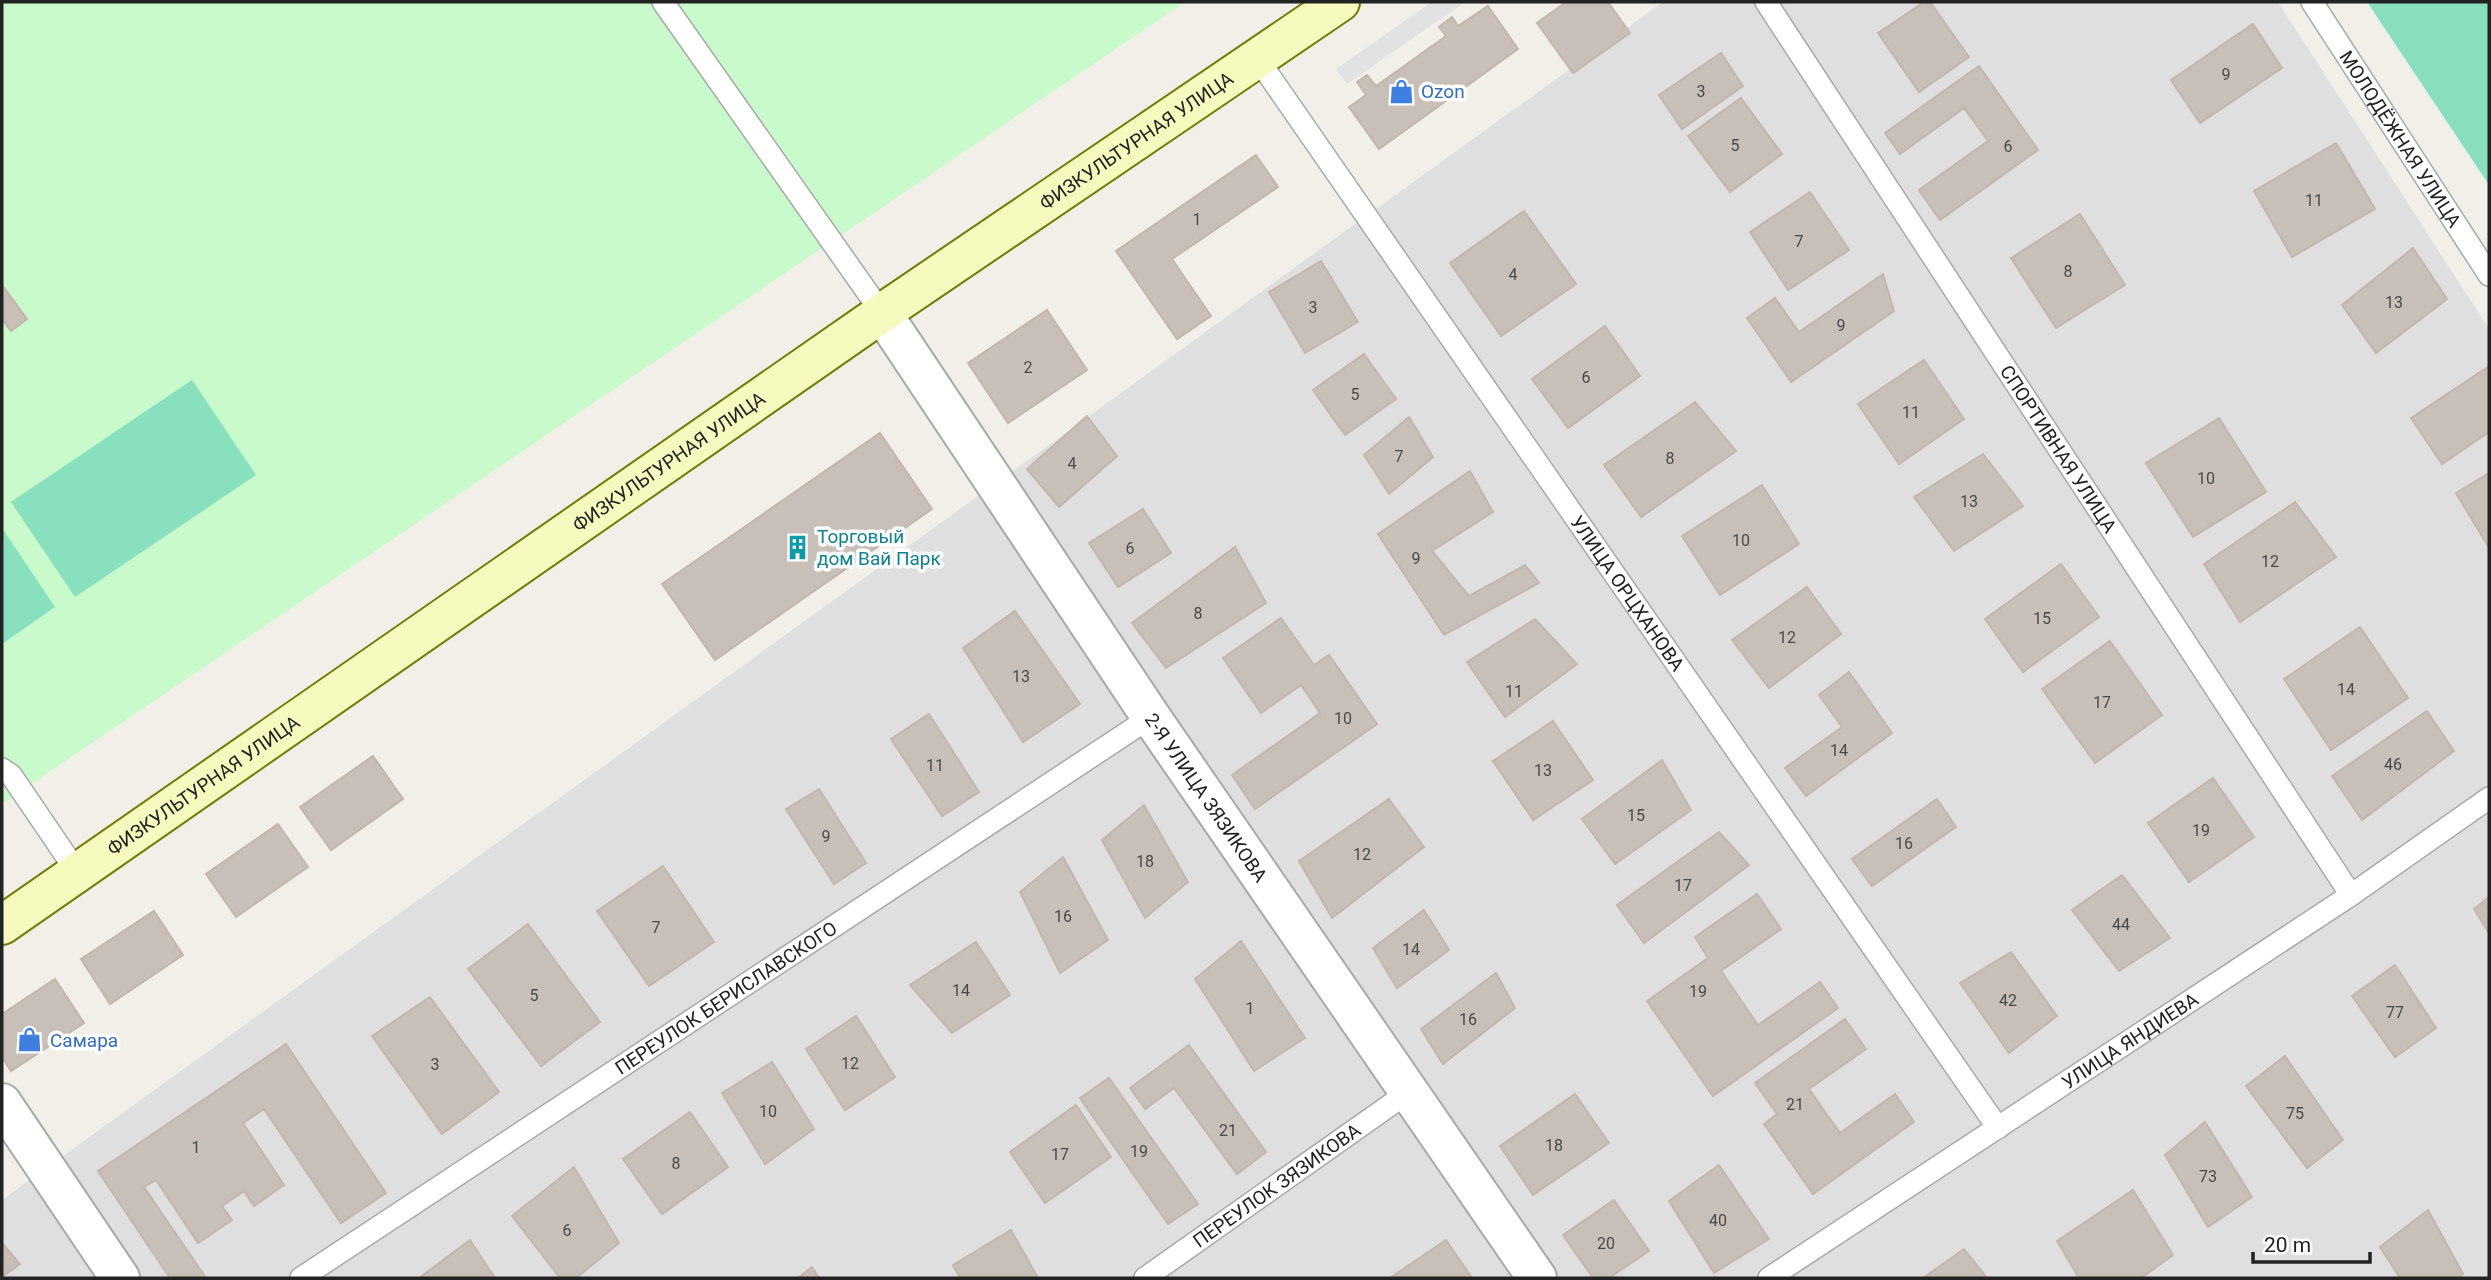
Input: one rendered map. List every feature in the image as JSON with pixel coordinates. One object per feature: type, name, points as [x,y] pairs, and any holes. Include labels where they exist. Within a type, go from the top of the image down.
[{"type":"main road","name":"ФИЗКУЛЬТУРНАЯ УЛИЦА","points":[[2,925],[882,313],[1340,2]]},
{"type":"street","name":"2-Я УЛИЦА ЗЯЗИКОВА","points":[[882,313],[1151,717],[1537,1278]]},
{"type":"street","points":[[2,1103],[120,1278]]},
{"type":"lane","points":[[663,2],[882,313]]},
{"type":"lane","name":"СПОРТИВНАЯ УЛИЦА","points":[[1766,2],[2351,895]]},
{"type":"lane","name":"МОЛОДЁЖНАЯ УЛИЦА","points":[[2312,2],[2489,275]]},
{"type":"lane","name":"УЛИЦА ОРЦХАНОВА","points":[[1258,58],[1998,1128]]},
{"type":"lane","name":"ПЕРЕУЛОК БЕРИСЛАВСКОГО","points":[[301,1278],[1151,717]]},
{"type":"lane","points":[[2,769],[11,775],[77,872]]},
{"type":"lane","name":"УЛИЦА ЯНДИЕВА","points":[[1769,1278],[2351,895],[2489,798]]},
{"type":"lane","name":"ПЕРЕУЛОК ЗЯЗИКОВА","points":[[1145,1278],[1410,1091]]},
{"type":"shaded area","points":[[1432,2],[1465,2],[1347,84],[1336,69]]},
{"type":"shaded area","points":[[1663,2],[2278,2],[2489,329],[2489,1278],[2,1278],[2,1200]]},
{"type":"green space","points":[[2,2],[1185,2],[2,804]]},
{"type":"green space","points":[[2367,2],[2489,2],[2489,185]]},
{"type":"green space","points":[[192,380],[256,475],[75,597],[11,502]]},
{"type":"green space","points":[[2,528],[55,607],[2,644]]},
{"type":"building","points":[[1566,2],[1608,2],[1630,33],[1573,73],[1537,23]]},
{"type":"building","points":[[1924,2],[1930,2],[1969,57],[1919,92],[1878,33]]},
{"type":"building","points":[[1488,6],[1518,49],[1379,149],[1349,107],[1366,95],[1357,82],[1367,75],[1376,86],[1446,36],[1439,27],[1452,17],[1458,26]]},
{"type":"building","points":[[2253,24],[2282,68],[2200,123],[2171,80]]},
{"type":"building","points":[[1721,53],[1743,86],[1682,129],[1659,95]]},
{"type":"building","points":[[1979,66],[2038,150],[1940,220],[1919,190],[1988,141],[1964,108],[1900,154],[1885,133]]},
{"type":"building","points":[[1741,98],[1782,154],[1730,192],[1688,136]]},
{"type":"building","points":[[2336,143],[2375,209],[2292,257],[2254,191]]},
{"type":"building","points":[[1256,155],[1278,187],[1172,259],[1211,316],[1177,339],[1116,251]]},
{"type":"building","points":[[1810,192],[1849,250],[1788,290],[1750,232]]},
{"type":"building","points":[[1524,211],[1576,284],[1501,336],[1450,263]]},
{"type":"building","points":[[2080,214],[2125,285],[2056,328],[2011,258]]},
{"type":"building","points":[[2413,248],[2447,299],[2376,353],[2342,305]]},
{"type":"building","points":[[1321,261],[1358,322],[1305,353],[1269,292]]},
{"type":"building","points":[[1883,274],[1894,311],[1791,382],[1747,318],[1775,298],[1799,332]]},
{"type":"building","points":[[2,285],[27,319],[11,331],[2,319]]},
{"type":"building","points":[[1047,310],[1087,370],[1008,423],[968,363]]},
{"type":"building","points":[[1605,326],[1640,376],[1568,428],[1532,379]]},
{"type":"building","points":[[1364,354],[1396,399],[1345,435],[1313,390]]},
{"type":"building","points":[[1924,360],[1964,419],[1899,464],[1858,404]]},
{"type":"building","points":[[2489,366],[2489,432],[2442,464],[2411,418]]},
{"type":"building","points":[[1695,402],[1736,451],[1641,517],[1604,465]]},
{"type":"building","points":[[1087,416],[1117,456],[1059,507],[1027,469]]},
{"type":"building","points":[[1409,417],[1433,457],[1389,494],[1364,455]]},
{"type":"building","points":[[2219,418],[2266,492],[2193,537],[2146,463]]},
{"type":"building","name":"Торговый дом Вай Парк","points":[[880,433],[932,509],[715,660],[662,584]]},
{"type":"building","points":[[1983,454],[2023,506],[1954,551],[1914,497]]},
{"type":"building","points":[[1470,471],[1493,512],[1432,551],[1469,596],[1525,565],[1539,583],[1444,635],[1378,534]]},
{"type":"building","points":[[2489,473],[2489,548],[2456,493]]},
{"type":"building","points":[[1762,485],[1799,544],[1720,595],[1682,536]]},
{"type":"building","points":[[2295,502],[2336,557],[2240,622],[2204,564]]},
{"type":"building","points":[[1143,509],[1171,553],[1118,587],[1089,543]]},
{"type":"building","points":[[1235,547],[1266,603],[1166,668],[1132,623]]},
{"type":"building","points":[[2061,564],[2099,617],[2023,672],[1985,619]]},
{"type":"building","points":[[1807,587],[1841,634],[1769,688],[1732,640]]},
{"type":"building","points":[[1015,611],[1080,704],[1023,742],[963,648]]},
{"type":"building","points":[[1281,618],[1314,665],[1329,655],[1377,724],[1255,809],[1232,775],[1320,713],[1301,685],[1261,713],[1223,658]]},
{"type":"building","points":[[1535,619],[1577,664],[1505,717],[1467,662]]},
{"type":"building","points":[[2360,627],[2408,698],[2331,750],[2284,679]]},
{"type":"building","points":[[2110,641],[2162,715],[2095,763],[2042,689]]},
{"type":"building","points":[[1849,672],[1892,733],[1806,796],[1785,768],[1842,727],[1819,695]]},
{"type":"building","points":[[2427,711],[2454,751],[2362,820],[2332,776]]},
{"type":"building","points":[[929,714],[979,792],[942,816],[891,739]]},
{"type":"building","points":[[1553,721],[1593,780],[1533,820],[1493,761]]},
{"type":"building","points":[[373,756],[403,799],[331,850],[300,807]]},
{"type":"building","points":[[1662,760],[1691,810],[1615,864],[1582,819]]},
{"type":"building","points":[[2213,778],[2254,837],[2189,882],[2148,823]]},
{"type":"building","points":[[819,789],[866,863],[834,884],[786,809]]},
{"type":"building","points":[[1389,799],[1424,847],[1332,918],[1299,861]]},
{"type":"building","points":[[1937,799],[1956,827],[1872,886],[1852,859]]},
{"type":"building","points":[[1144,805],[1188,882],[1145,918],[1102,840]]},
{"type":"building","points":[[278,824],[308,867],[236,917],[206,874]]},
{"type":"building","points":[[1719,832],[1749,865],[1644,943],[1617,905]]},
{"type":"building","points":[[1063,857],[1108,940],[1060,973],[1020,892]]},
{"type":"building","points":[[663,866],[714,942],[649,986],[597,911]]},
{"type":"building","points":[[2122,875],[2170,938],[2119,971],[2072,910]]},
{"type":"building","points":[[1757,894],[1781,929],[1721,971],[1758,1025],[1820,982],[1838,1008],[1713,1096],[1647,1001],[1708,958],[1695,937]]},
{"type":"building","points":[[2489,897],[2489,933],[2474,909]]},
{"type":"building","points":[[1424,910],[1449,950],[1397,988],[1373,948]]},
{"type":"building","points":[[154,911],[183,955],[110,1004],[81,959]]},
{"type":"building","points":[[528,924],[600,1022],[541,1066],[468,969]]},
{"type":"building","points":[[1241,941],[1305,1038],[1254,1071],[1195,979]]},
{"type":"building","points":[[976,942],[1010,995],[952,1033],[910,985]]},
{"type":"building","points":[[2011,952],[2057,1016],[2009,1053],[1960,983]]},
{"type":"building","points":[[2395,965],[2436,1028],[2395,1057],[2352,996]]},
{"type":"building","points":[[1496,973],[1515,1008],[1443,1064],[1421,1029]]},
{"type":"building","name":"Самара","points":[[55,979],[84,1023],[11,1071],[2,1057],[2,1014]]},
{"type":"building","points":[[430,997],[499,1092],[442,1134],[372,1036]]},
{"type":"building","points":[[856,1016],[895,1077],[845,1110],[806,1049]]},
{"type":"building","points":[[1845,1019],[1866,1049],[1809,1089],[1840,1133],[1895,1094],[1914,1122],[1813,1194],[1764,1124],[1777,1114],[1755,1083]]},
{"type":"building","points":[[286,1044],[386,1193],[341,1223],[264,1109],[243,1123],[284,1185],[254,1206],[244,1191],[222,1206],[232,1220],[198,1243],[156,1180],[144,1187],[206,1278],[170,1278],[98,1171]]},
{"type":"building","points":[[1189,1045],[1266,1152],[1237,1174],[1174,1088],[1145,1109],[1130,1088]]},
{"type":"building","points":[[2285,1056],[2343,1140],[2307,1168],[2246,1086]]},
{"type":"building","points":[[772,1062],[814,1129],[765,1164],[722,1093]]},
{"type":"building","points":[[1109,1078],[1198,1204],[1168,1224],[1080,1098]]},
{"type":"building","points":[[1575,1094],[1609,1143],[1533,1195],[1500,1146]]},
{"type":"building","points":[[1076,1105],[1111,1157],[1045,1203],[1010,1152]]},
{"type":"building","points":[[690,1112],[728,1167],[662,1214],[623,1159]]},
{"type":"building","points":[[2205,1122],[2252,1197],[2208,1227],[2165,1155]]},
{"type":"building","points":[[1719,1165],[1769,1239],[1714,1273],[1669,1201]]},
{"type":"building","points":[[574,1167],[619,1243],[576,1278],[560,1278],[512,1216]]},
{"type":"building","points":[[2133,1190],[2173,1255],[2141,1278],[2079,1278],[2057,1241]]},
{"type":"building","points":[[1614,1200],[1649,1251],[1609,1278],[1593,1278],[1563,1235]]},
{"type":"building","points":[[2428,1210],[2463,1274],[2456,1278],[2400,1278],[2380,1247]]},
{"type":"building","points":[[1011,1230],[1038,1278],[960,1278],[953,1265]]},
{"type":"building","points":[[470,1240],[495,1278],[419,1278]]},
{"type":"building","points":[[1446,1240],[1472,1278],[1390,1278]]},
{"type":"building","points":[[2,1243],[20,1264],[2,1277]]},
{"type":"building","points":[[1964,1249],[1987,1278],[1923,1278]]},
{"type":"building","points":[[812,1267],[819,1278],[798,1278]]},
{"type":"place","name":"Ozon","points":[[1401,91]]},
{"type":"place","name":"Торговый дом Вай Парк","points":[[797,547]]},
{"type":"place","name":"Самара","points":[[30,1040]]}]
